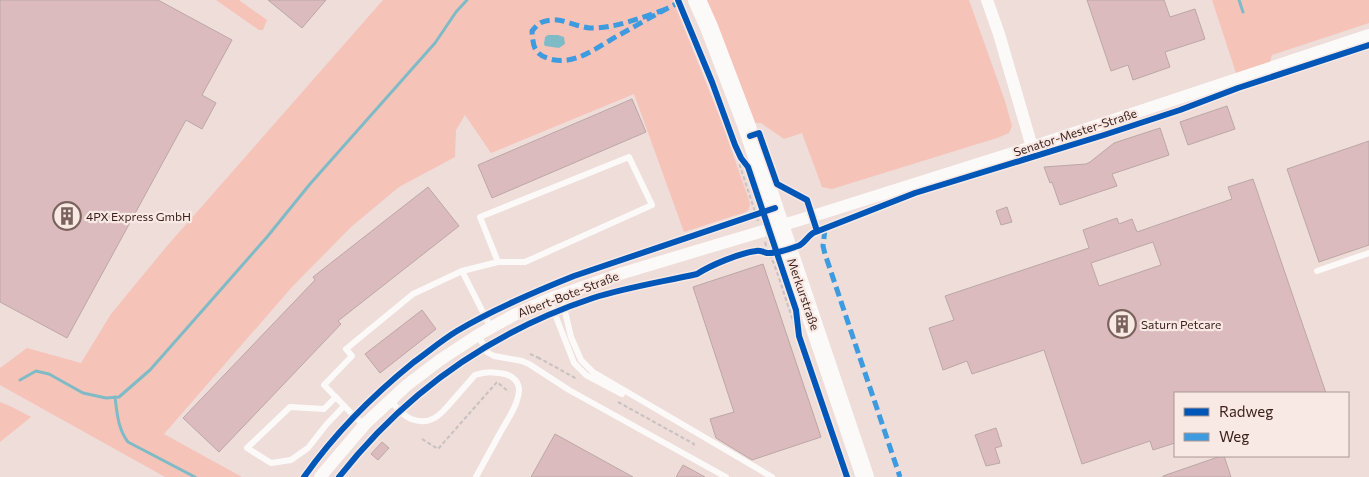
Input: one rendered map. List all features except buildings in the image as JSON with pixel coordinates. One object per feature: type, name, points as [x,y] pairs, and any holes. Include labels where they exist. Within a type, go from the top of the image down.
[{"type":"street","name":"Merkurstraße","points":[[697,0],[728,75],[775,227],[865,477]]},
{"type":"street","points":[[987,0],[999,34],[1032,147]]},
{"type":"street","name":"Senator-Mester-Straße","points":[[775,227],[1032,147],[1369,35]]},
{"type":"street","name":"Albert-Bote-Straße","points":[[320,477],[364,425],[390,400],[440,360],[478,335],[514,315],[555,297],[623,273],[775,227]]},
{"type":"lane","points":[[364,425],[324,386],[352,356],[346,349],[413,294],[462,271],[498,262],[525,262],[652,205],[629,157],[480,217],[498,262]]},
{"type":"lane","points":[[1317,271],[1369,253]]},
{"type":"lane","points":[[462,271],[491,328]]},
{"type":"lane","points":[[555,297],[574,363],[586,375],[672,419]]},
{"type":"lane","points":[[555,297],[581,360],[593,372],[772,477]]},
{"type":"lane","points":[[478,335],[487,352],[494,356],[522,361],[533,366],[570,390],[726,477]]},
{"type":"lane","points":[[390,400],[410,419],[432,420],[440,415],[475,375],[483,372],[492,372],[508,375],[513,378],[518,384],[519,389],[515,406],[476,477]]},
{"type":"lane","points":[[336,398],[324,409],[290,407],[247,448],[271,463],[291,460],[308,448],[344,406]]},
{"type":"path","points":[[735,145],[748,167],[775,227]]},
{"type":"path","points":[[776,252],[796,310],[799,336]]},
{"type":"path","points":[[533,366],[539,358],[582,382]]},
{"type":"path","points":[[422,438],[438,449],[497,382],[510,393],[518,384]]},
{"type":"path","points":[[616,401],[694,444],[688,456]]},
{"type":"shaded area","points":[[216,0],[239,0],[267,20],[263,30],[259,30]]},
{"type":"shaded area","points":[[383,0],[673,0],[721,120],[750,203],[749,209],[746,212],[684,232],[634,94],[491,153],[465,115],[456,130],[455,157],[399,187],[351,227],[292,287],[164,434],[242,477],[165,477],[0,385],[0,368],[27,348],[81,363],[111,314],[167,246]]},
{"type":"shaded area","points":[[704,0],[969,0],[1012,126],[1009,133],[997,138],[832,189],[822,187],[802,133],[784,139],[761,123],[754,123]]},
{"type":"shaded area","points":[[1212,0],[1369,0],[1369,23],[1272,55],[1270,62],[1236,73]]},
{"type":"shaded area","points":[[0,402],[31,417],[0,442]]},
{"type":"water","points":[[548,35],[564,37],[565,44],[559,48],[545,46],[545,37]]},
{"type":"waterway","points":[[20,380],[36,371],[49,374],[83,393],[106,398],[119,397],[150,370],[267,237],[310,184],[435,43],[456,12],[467,0]]},
{"type":"waterway","points":[[1239,0],[1243,12]]},
{"type":"waterway","points":[[115,397],[120,426],[128,442],[195,477]]},
{"type":"marked path","points":[[666,9],[628,22],[599,28],[585,27],[560,20],[545,21],[538,24],[532,31],[533,44],[536,51],[547,58],[557,60],[576,58],[595,50],[682,1]]},
{"type":"marked path","points":[[825,229],[823,246],[825,254],[900,477]]},
{"type":"cycle path","points":[[678,0],[712,82],[735,145],[748,167],[796,310],[799,336],[847,477]]},
{"type":"cycle path","points":[[339,477],[392,418],[421,392],[485,347],[520,328],[556,312],[606,294],[697,274],[718,263],[742,254],[757,251],[771,253],[787,250],[800,245],[813,233],[915,193],[1104,135],[1369,45]]},
{"type":"cycle path","points":[[750,136],[759,133],[777,184],[807,200],[817,231]]},
{"type":"cycle path","points":[[304,477],[341,430],[383,388],[440,342],[485,315],[574,276],[775,208]]},
{"type":"place","name":"4PX Express GmbH","points":[[67,216]]},
{"type":"place","name":"Saturn Petcare","points":[[1122,324]]}]
